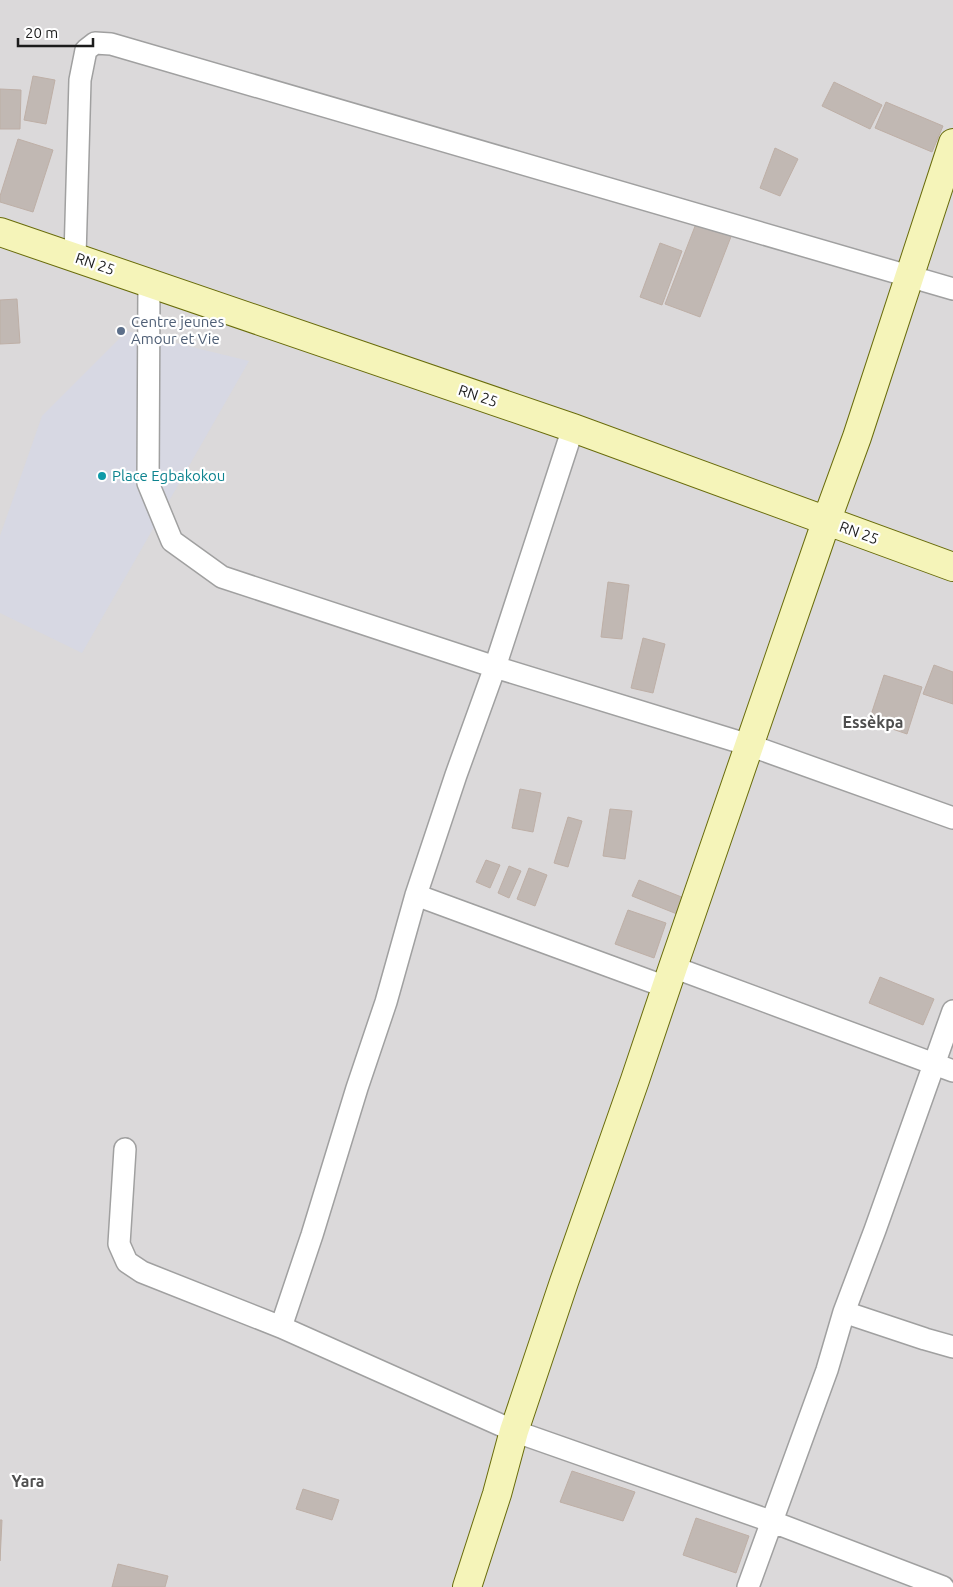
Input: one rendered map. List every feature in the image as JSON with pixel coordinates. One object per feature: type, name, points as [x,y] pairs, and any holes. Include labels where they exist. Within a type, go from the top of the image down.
[{"type":"street","points":[[74,257],[80,80],[86,50],[95,43],[111,44],[953,289]]},
{"type":"street","points":[[466,1587],[494,1503],[514,1432],[564,1282],[636,1080],[669,977],[875,382],[953,143]]},
{"type":"street","name":"RN 25","points":[[0,232],[573,428],[953,567]]},
{"type":"street","points":[[149,282],[148,484],[172,541],[222,577],[495,667],[749,745],[953,818]]},
{"type":"street","points":[[281,1327],[386,1002],[416,895],[495,667],[573,428]]},
{"type":"street","points":[[416,895],[944,1067]]},
{"type":"street","points":[[748,1587],[827,1370],[844,1312],[944,1067],[953,1011]]},
{"type":"street","points":[[125,1149],[119,1244],[127,1262],[142,1272],[281,1327],[514,1432],[773,1522],[943,1587]]},
{"type":"street","points":[[844,1312],[953,1347]]},
{"type":"shaded area","points":[[0,0],[953,0],[953,1587],[0,1587]]},
{"type":"shaded area","name":"Place Egbakokou","points":[[127,331],[249,361],[82,653],[0,613],[0,536],[42,416]]},
{"type":"building","points":[[33,76],[55,80],[46,124],[24,120]]},
{"type":"building","points":[[834,82],[882,105],[870,129],[822,106]]},
{"type":"building","points":[[0,89],[21,90],[20,129],[0,129]]},
{"type":"building","points":[[886,102],[943,126],[932,152],[875,128]]},
{"type":"building","points":[[18,139],[53,150],[33,212],[0,202],[0,196]]},
{"type":"building","points":[[775,148],[798,159],[780,196],[760,188]]},
{"type":"building","points":[[697,221],[732,234],[700,317],[665,304]]},
{"type":"building","points":[[660,243],[682,251],[662,305],[640,297]]},
{"type":"building","points":[[17,299],[20,343],[0,344],[0,300]]},
{"type":"building","points":[[608,582],[629,585],[622,639],[601,637]]},
{"type":"building","points":[[643,638],[665,644],[653,693],[631,688]]},
{"type":"building","points":[[934,665],[953,672],[953,704],[923,694]]},
{"type":"building","points":[[884,675],[922,687],[907,734],[869,721]]},
{"type":"building","points":[[520,789],[541,793],[533,832],[512,828]]},
{"type":"building","points":[[610,809],[632,811],[625,859],[603,856]]},
{"type":"building","points":[[568,817],[582,821],[568,867],[554,863]]},
{"type":"building","points":[[486,860],[500,865],[490,888],[476,882]]},
{"type":"building","points":[[509,866],[521,871],[509,898],[498,893]]},
{"type":"building","points":[[529,868],[547,875],[535,906],[517,899]]},
{"type":"building","points":[[639,880],[689,900],[682,916],[632,896]]},
{"type":"building","points":[[628,910],[666,923],[654,958],[615,944]]},
{"type":"building","points":[[880,977],[934,999],[923,1025],[869,1003]]},
{"type":"building","points":[[572,1471],[635,1492],[623,1521],[560,1502]]},
{"type":"building","points":[[303,1489],[339,1500],[332,1520],[296,1509]]},
{"type":"building","points":[[696,1518],[749,1536],[736,1573],[683,1555]]},
{"type":"building","points":[[0,1520],[2,1520],[0,1561]]},
{"type":"building","points":[[118,1564],[168,1576],[165,1587],[112,1587]]},
{"type":"place","name":"Centre jeunes Amour et Vie","points":[[121,331]]},
{"type":"place","name":"Place Egbakokou","points":[[102,476]]},
{"type":"district","name":"Essèkpa","points":[[873,722]]},
{"type":"district","name":"Yara","points":[[28,1481]]}]
